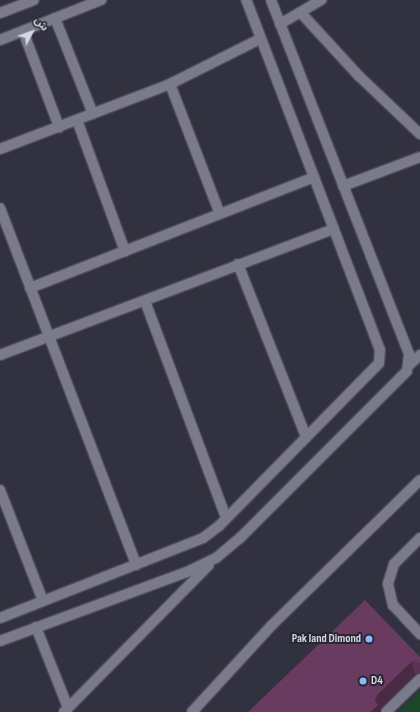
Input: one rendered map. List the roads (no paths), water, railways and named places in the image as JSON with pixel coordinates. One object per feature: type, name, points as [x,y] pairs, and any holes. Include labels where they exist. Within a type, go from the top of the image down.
[{"type":"street","points":[[0,13],[12,4],[34,0]]},
{"type":"street","points":[[0,40],[101,0]]},
{"type":"street","points":[[0,618],[194,542],[212,532],[377,367],[381,359],[380,350],[246,0]]},
{"type":"street","points":[[271,0],[409,354],[409,365]]},
{"type":"street","points":[[280,24],[322,0]]},
{"type":"street","points":[[301,13],[360,76],[420,134]]},
{"type":"street","points":[[55,18],[93,114]]},
{"type":"street","points":[[23,31],[59,127]]},
{"type":"street","points":[[0,149],[170,84],[260,39]]},
{"type":"street","points":[[170,84],[220,214]]},
{"type":"street","points":[[77,120],[125,251]]},
{"type":"street","points":[[343,186],[420,157]]},
{"type":"street","points":[[30,288],[314,177]]},
{"type":"street","points":[[0,208],[136,564]]},
{"type":"street","points":[[0,355],[334,228]]},
{"type":"street","points":[[238,264],[306,437]]},
{"type":"street","points":[[145,301],[226,518]]},
{"type":"street","points":[[36,627],[66,710],[216,558],[228,549],[404,376],[409,365],[420,355]]},
{"type":"street","points":[[192,712],[272,625],[420,480]]},
{"type":"street","points":[[0,490],[43,601]]},
{"type":"street","points":[[420,538],[394,564],[388,584],[393,604],[420,634]]},
{"type":"street","points":[[0,641],[187,572],[216,558]]},
{"type":"street","points":[[386,712],[420,679]]},
{"type":"place","name":"Pak land Dimond","points":[[369,639]]},
{"type":"place","name":"D4","points":[[363,681]]}]
